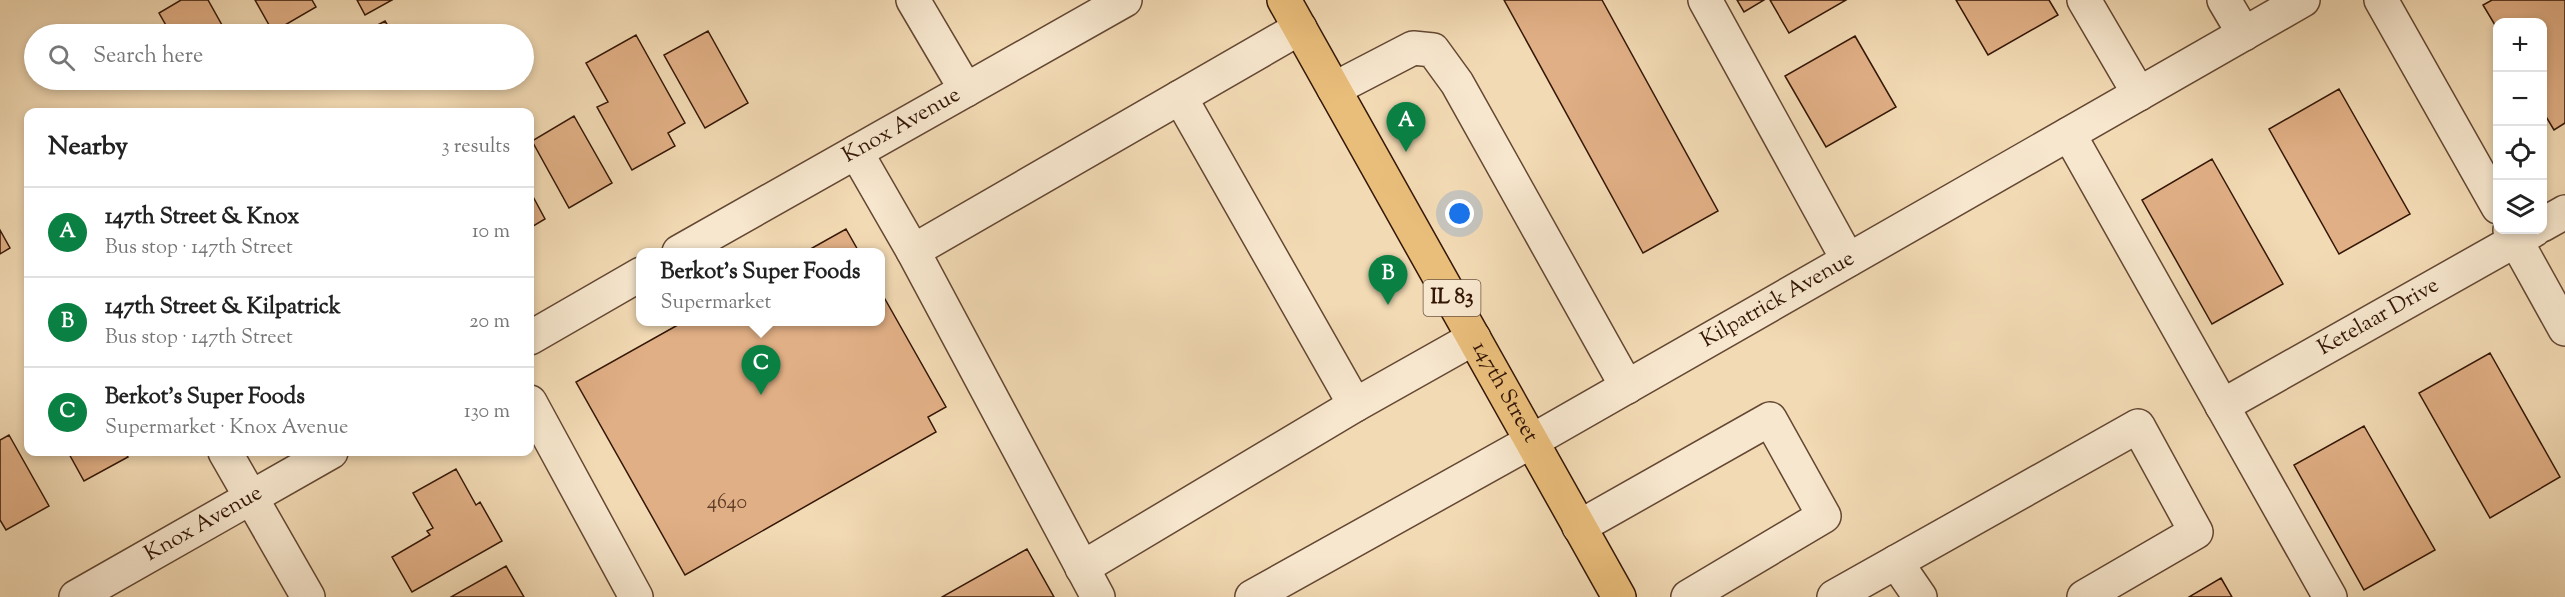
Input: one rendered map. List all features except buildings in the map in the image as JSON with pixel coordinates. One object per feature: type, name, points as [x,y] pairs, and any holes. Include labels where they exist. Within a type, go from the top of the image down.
[{"type":"main road","name":"147th Street","points":[[1284,0],[1619,597]]},
{"type":"street","points":[[914,0],[966,90]]},
{"type":"street","name":"Knox Avenue","points":[[686,248],[1125,0]]},
{"type":"street","points":[[1705,0],[1848,260]]},
{"type":"street","points":[[2084,0],[2139,94]]},
{"type":"street","points":[[2224,0],[2244,34]]},
{"type":"street","name":"Kilpatrick Avenue","points":[[1252,597],[1532,441],[2303,0]]},
{"type":"street","points":[[2381,0],[2493,198]]},
{"type":"street","points":[[913,251],[1300,28]]},
{"type":"street","points":[[1334,89],[1413,48],[1432,50],[1456,83],[1627,387]]},
{"type":"street","points":[[1180,97],[1355,405]]},
{"type":"street","points":[[2069,134],[2330,597]]},
{"type":"street","points":[[856,152],[913,251],[1098,597]]},
{"type":"street","name":"Ketelaar Drive","points":[[2547,221],[2565,212]]},
{"type":"street","name":"Ketelaar Drive","points":[[2222,406],[2521,234]]},
{"type":"street","points":[[2527,234],[2565,329]]},
{"type":"street","points":[[534,336],[636,277]]},
{"type":"street","points":[[1082,568],[1355,405],[1474,338]]},
{"type":"street","points":[[534,409],[636,597]]},
{"type":"street","points":[[1580,527],[1770,419],[1824,516],[1688,597]]},
{"type":"street","points":[[1840,595],[1896,561],[2138,426],[2196,532],[2084,597]]},
{"type":"street","points":[[227,456],[308,597]]},
{"type":"street","name":"Knox Avenue","points":[[76,597],[324,456]]},
{"type":"street","points":[[1896,561],[1920,597]]},
{"type":"place","name":"147th Street & Knox","points":[[1406,152]]},
{"type":"place","name":"147th Street & Kilpatrick","points":[[1388,305]]},
{"type":"place","name":"Berkot's Super Foods","points":[[761,395]]}]
